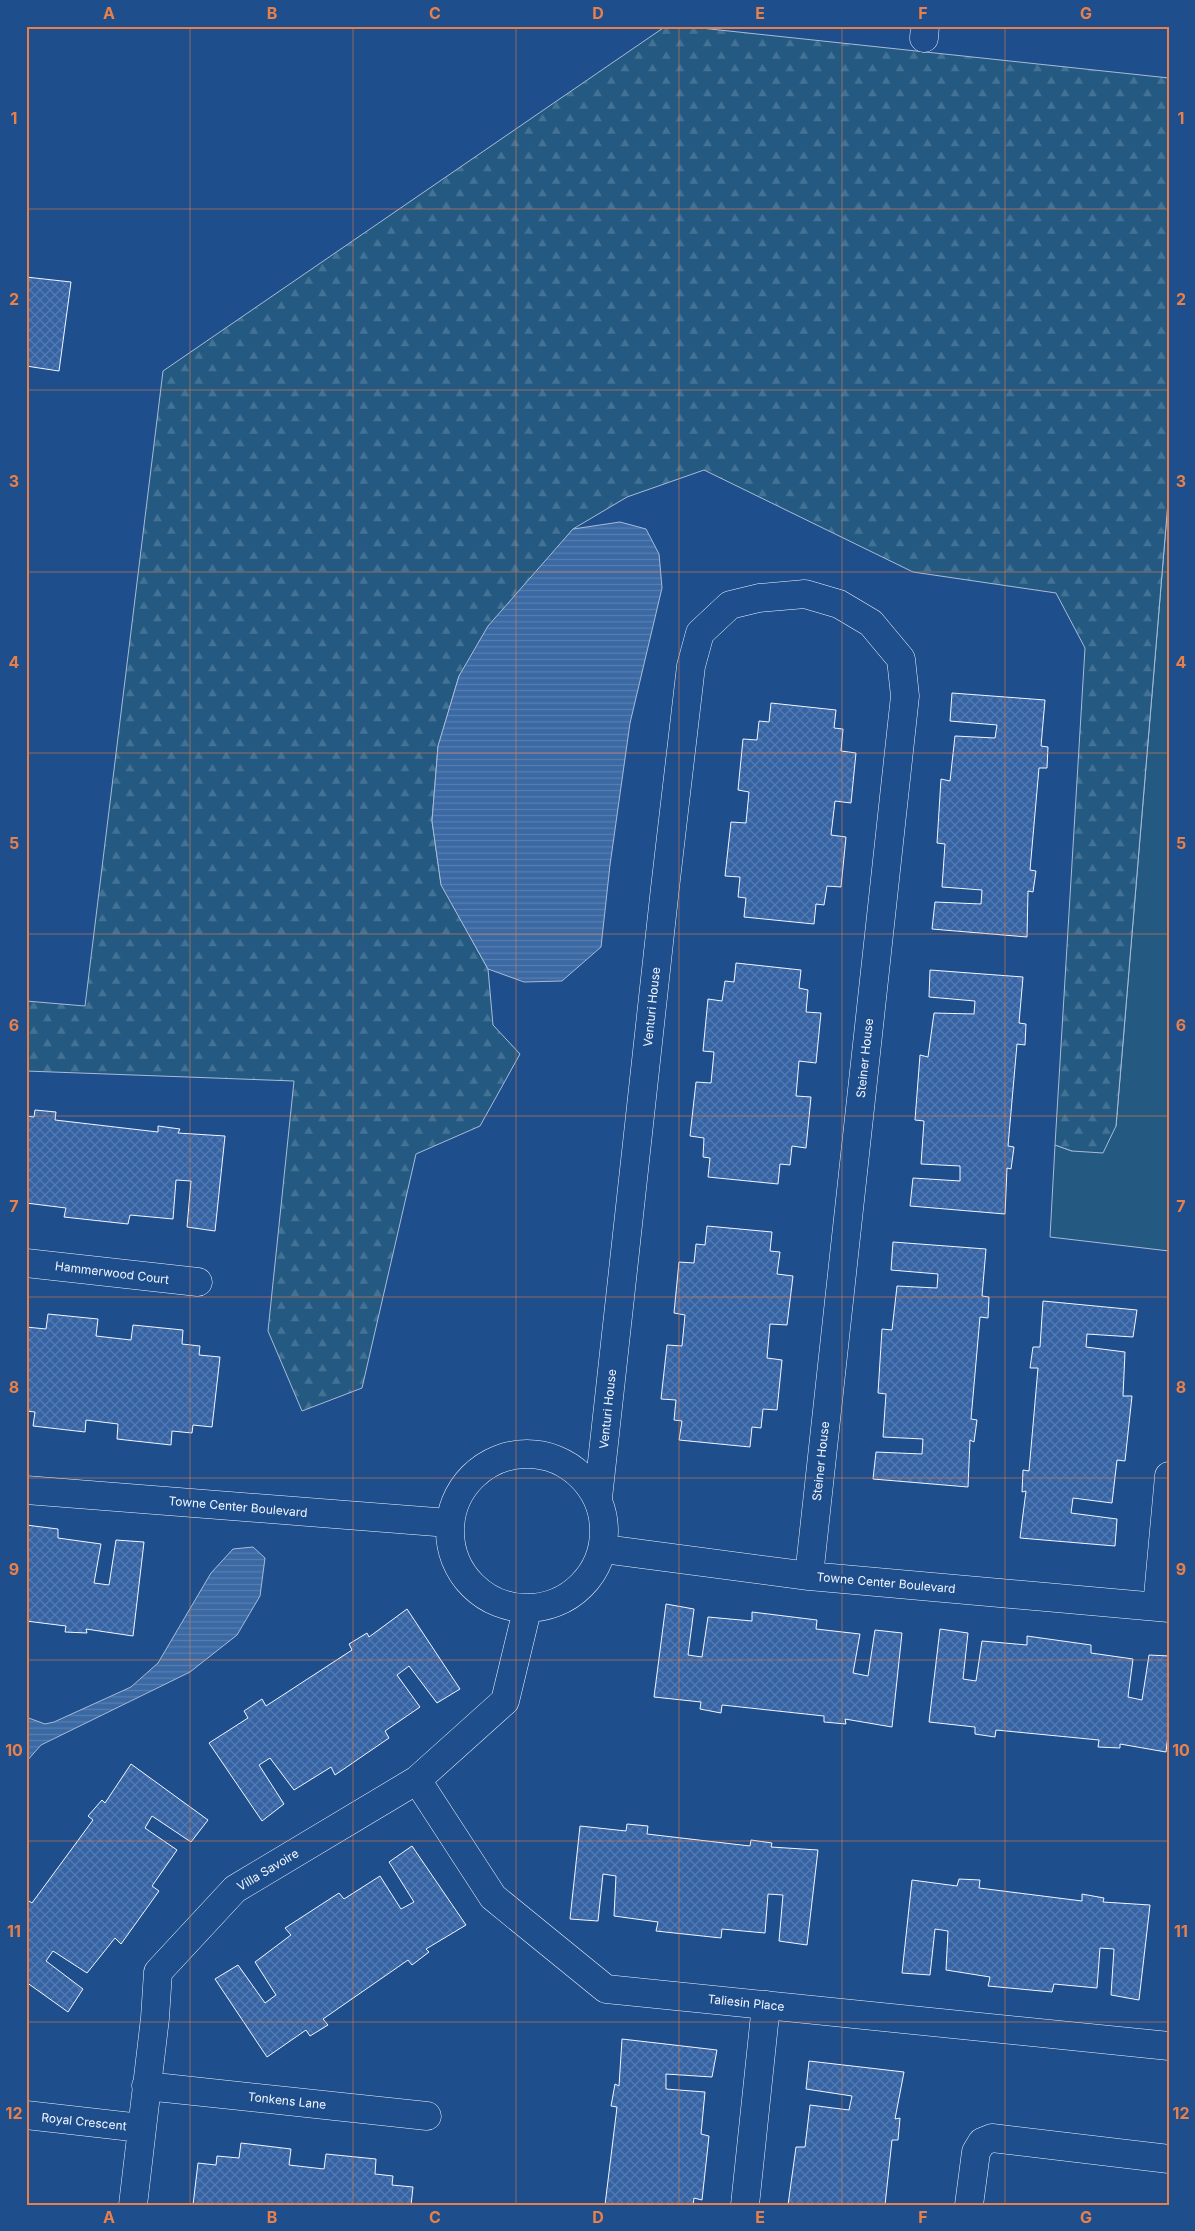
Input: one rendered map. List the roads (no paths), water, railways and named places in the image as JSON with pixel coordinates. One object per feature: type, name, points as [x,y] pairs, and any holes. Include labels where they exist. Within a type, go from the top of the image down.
[{"type":"street","name":"Venturi House","points":[[598,1498],[663,898],[691,666],[700,632],[730,605],[759,598],[805,594]]},
{"type":"street","name":"Steiner House","points":[[805,594],[839,604],[870,624],[901,659],[906,696],[809,1576]]},
{"type":"street","name":"Hammerwood Court","points":[[26,1263],[198,1282]]},
{"type":"street","points":[[528,1453],[557,1460],[581,1475],[598,1498],[605,1523],[604,1549],[589,1580],[561,1602],[527,1610],[485,1598],[457,1566],[449,1523],[458,1496],[475,1473],[500,1458],[528,1453]]},
{"type":"street","points":[[1163,1607],[1169,1476]]},
{"type":"street","name":"Towne Center Boulevard","points":[[26,1490],[449,1523]]},
{"type":"street","name":"Towne Center Boulevard","points":[[604,1549],[809,1576],[1163,1607]]},
{"type":"street","name":"Villa Savoire","points":[[133,2205],[158,1972],[235,1889],[417,1780],[505,1701],[527,1610]]},
{"type":"street","name":"Taliesin Place","points":[[417,1780],[493,1897],[606,1989],[1169,2046]]},
{"type":"street","points":[[745,2205],[766,2005]]},
{"type":"street","name":"Tonkens Lane","points":[[146,2086],[427,2116]]},
{"type":"street","name":"Royal Crescent","points":[[26,2115],[141,2128]]},
{"type":"street","points":[[969,2205],[976,2152],[982,2142],[992,2138],[1169,2159]]}]
